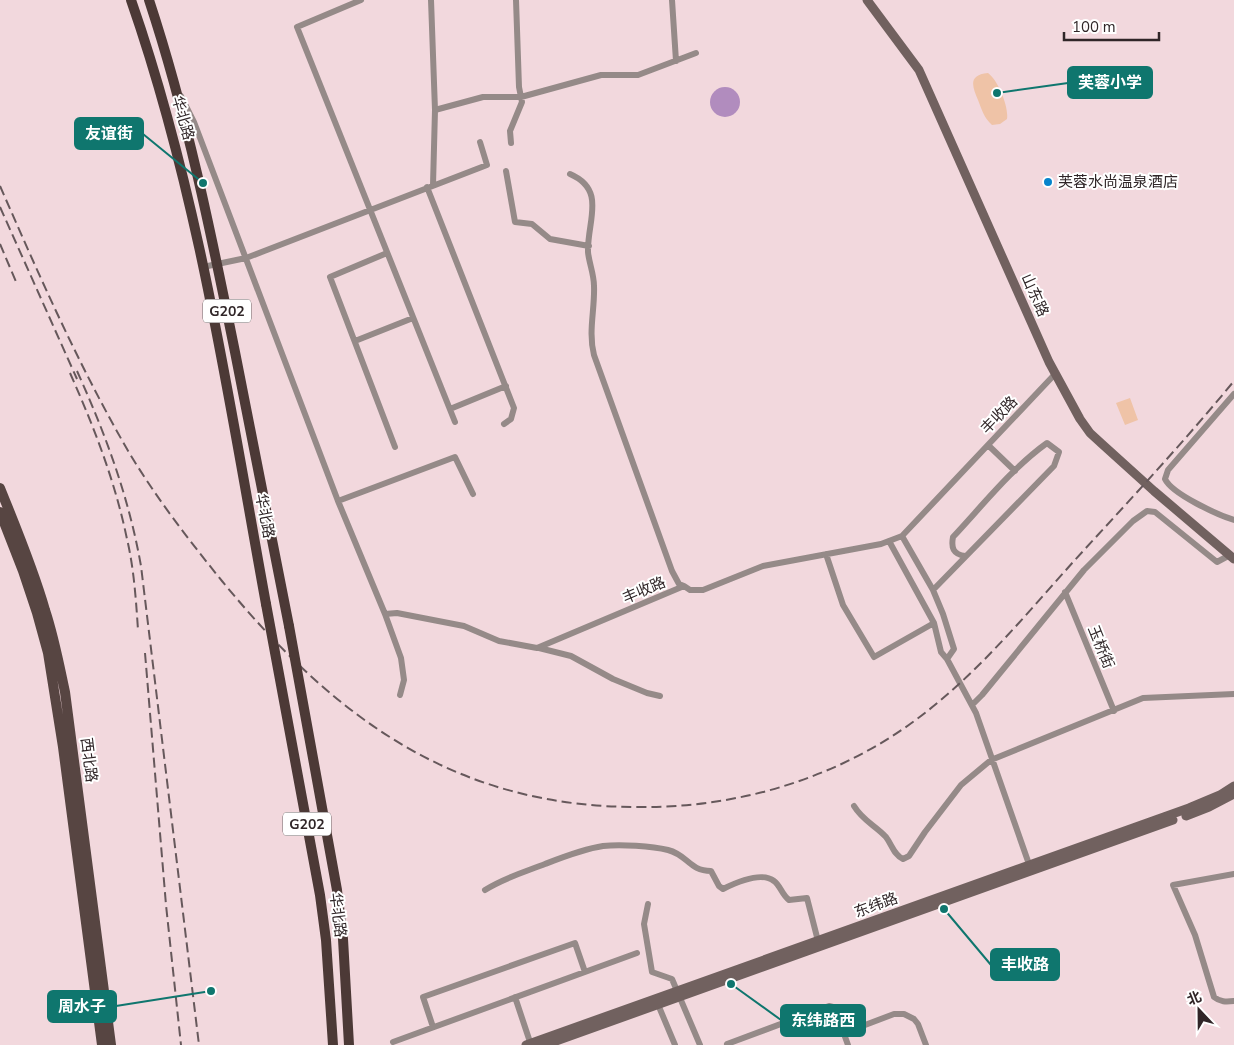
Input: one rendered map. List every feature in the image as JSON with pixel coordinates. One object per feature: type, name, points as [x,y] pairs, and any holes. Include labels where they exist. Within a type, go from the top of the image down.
[{"type":"highway","name":"华北路","points":[[131,0],[146,43],[180,164],[204,267],[323,911],[333,1045]]},
{"type":"highway","name":"华北路","points":[[149,0],[195,161],[218,264],[289,626],[338,890],[343,939],[349,1045]]},
{"type":"main road","name":"山东路","points":[[868,0],[919,70],[1055,374],[1072,407],[1090,433],[1154,491],[1232,557]]},
{"type":"main road","name":"西北路","points":[[0,488],[40,593],[62,675],[111,1045]]},
{"type":"main road","name":"西北路","points":[[0,512],[24,571],[48,653],[61,729],[102,1045]]},
{"type":"main road","name":"东纬路","points":[[678,994],[1030,868],[1189,808],[1220,795],[1234,786]]},
{"type":"main road","name":"东纬路","points":[[545,1045],[818,941],[1192,814],[1234,794]]},
{"type":"main road","name":"东纬路","points":[[529,1044],[657,1002]]},
{"type":"street","points":[[361,0],[297,27],[455,422]]},
{"type":"street","points":[[431,0],[435,110],[430,186],[514,408],[511,418],[504,424]]},
{"type":"street","points":[[511,143],[510,130],[522,102],[519,87],[516,0]]},
{"type":"street","points":[[672,0],[676,61]]},
{"type":"street","points":[[435,110],[483,96],[521,97],[601,75],[638,75],[696,53]]},
{"type":"street","points":[[174,86],[194,122],[338,501],[385,614],[401,658],[404,680],[400,695]]},
{"type":"street","points":[[204,267],[246,258],[487,165],[480,142]]},
{"type":"street","points":[[506,171],[515,222],[532,224],[550,239],[589,246]]},
{"type":"street","points":[[570,174],[581,179],[586,184],[590,192],[593,209],[589,246],[594,284],[591,344],[594,355],[672,571],[679,584],[684,586]]},
{"type":"street","points":[[387,253],[330,277],[395,447]]},
{"type":"street","points":[[355,341],[413,318]]},
{"type":"street","name":"丰收路","points":[[537,648],[684,586],[690,590],[703,590],[763,566],[881,544],[902,536],[1055,374]]},
{"type":"street","points":[[450,409],[506,386]]},
{"type":"street","points":[[1234,394],[1168,470],[1165,479],[1167,483],[1184,496],[1220,516],[1234,520]]},
{"type":"street","points":[[933,590],[1054,466],[1059,452],[1047,443],[1015,471],[953,536],[951,545],[953,550],[959,555],[965,556]]},
{"type":"street","points":[[988,445],[1015,471]]},
{"type":"street","points":[[338,501],[455,457],[474,494]]},
{"type":"street","points":[[972,705],[1084,570],[1133,521],[1147,511],[1155,512],[1216,562],[1232,557]]},
{"type":"street","points":[[902,536],[933,590],[943,614],[954,649],[947,659]]},
{"type":"street","points":[[889,541],[934,623],[942,652],[976,713],[1030,868]]},
{"type":"street","points":[[826,554],[844,605],[874,657],[934,623]]},
{"type":"street","name":"玉桥街","points":[[1065,592],[1114,710]]},
{"type":"street","points":[[385,614],[397,613],[464,626],[499,641],[571,656],[613,679],[647,693],[660,696]]},
{"type":"street","points":[[854,806],[860,816],[886,837],[898,857],[903,859],[909,856],[961,785],[991,760],[1143,698],[1234,694]]},
{"type":"street","points":[[485,890],[500,881],[570,855],[604,846],[651,847],[670,850],[684,857],[691,865],[701,871],[711,871],[719,886],[723,889],[741,881],[765,878],[774,881],[783,895],[789,900],[806,898],[818,941]]},
{"type":"street","points":[[1234,874],[1173,885],[1195,935],[1214,997],[1227,1002],[1234,1001]]},
{"type":"street","points":[[648,904],[644,924],[652,972],[672,979],[700,1045]]},
{"type":"street","points":[[433,1027],[423,997],[574,943],[585,972]]},
{"type":"street","points":[[393,1042],[637,953]]},
{"type":"street","points":[[515,997],[529,1044]]},
{"type":"street","points":[[657,1002],[675,1045]]},
{"type":"street","points":[[728,1045],[829,1006],[833,1006],[835,1009],[848,1045]]},
{"type":"street","points":[[844,1033],[894,1014],[904,1014],[914,1019],[918,1024],[926,1045]]},
{"type":"shaded area","points":[[988,73],[999,87],[1005,101],[1007,119],[1000,124],[992,125],[987,120],[973,86],[974,79],[977,76]]},
{"type":"shaded area","points":[[725,87],[736,91],[740,102],[736,113],[725,117],[714,113],[710,102],[714,91]]},
{"type":"shaded area","points":[[1130,398],[1138,420],[1125,425],[1116,403]]},
{"type":"railway","points":[[0,186],[44,286],[92,385],[127,449],[148,483],[184,533],[265,631],[310,675],[357,714],[406,747],[459,773],[516,792],[577,804],[644,807],[678,806],[746,796],[812,777],[874,747],[903,729],[951,692],[994,650],[1155,472],[1234,381]]},
{"type":"railway","points":[[0,207],[77,379]]},
{"type":"railway","points":[[0,244],[17,284]]},
{"type":"railway","points":[[77,371],[98,419],[123,491],[141,566],[199,1045]]},
{"type":"railway","points":[[70,373],[103,454],[122,517],[133,573],[138,630]]},
{"type":"railway","points":[[145,653],[166,905],[181,1045]]},
{"type":"place","name":"芙蓉小学","points":[[997,93]]},
{"type":"place","name":"芙蓉水尚温泉酒店","points":[[1048,182]]},
{"type":"place","name":"友谊街","points":[[203,183]]},
{"type":"place","name":"丰收路","points":[[944,909]]},
{"type":"place","name":"东纬路西","points":[[731,984]]},
{"type":"place","name":"周水子","points":[[211,991]]}]
